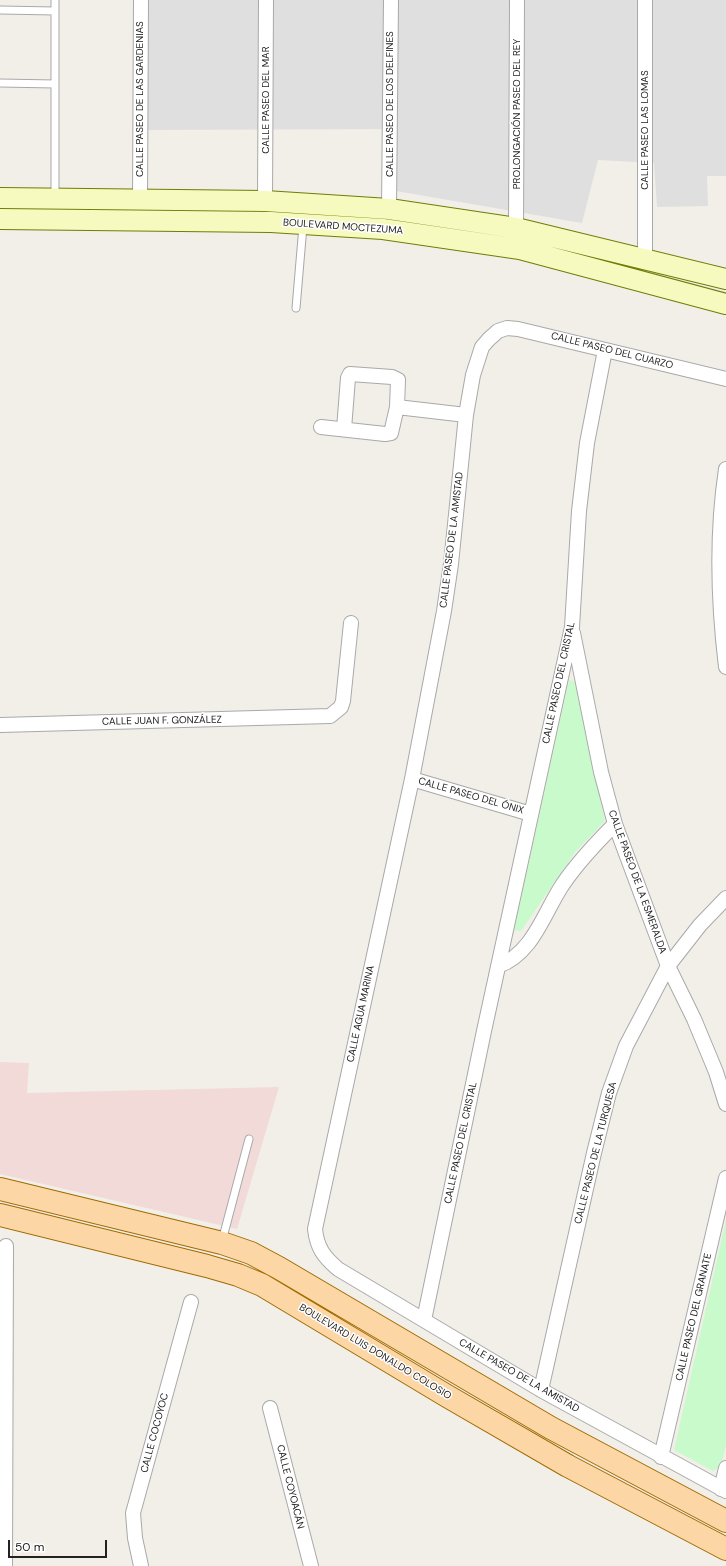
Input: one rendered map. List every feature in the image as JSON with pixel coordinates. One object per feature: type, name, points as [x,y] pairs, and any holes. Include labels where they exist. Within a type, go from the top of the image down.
[{"type":"main road","name":"BOULEVARD MOCTEZUMA","points":[[0,198],[140,198],[265,201],[389,209],[516,228],[726,279]]},
{"type":"main road","name":"BOULEVARD MOCTEZUMA","points":[[0,219],[303,224],[383,228],[520,249],[726,304]]},
{"type":"main road","points":[[0,1189],[222,1243],[251,1253],[538,1420],[726,1521]]},
{"type":"main road","name":"BOULEVARD LUIS DONALDO COLOSIO","points":[[0,1215],[207,1266],[238,1275],[262,1285],[447,1396],[561,1462],[726,1549]]},
{"type":"street","name":"CALLE PASEO DE LAS GARDENIAS","points":[[140,198],[141,0]]},
{"type":"street","name":"CALLE PASEO DEL MAR","points":[[265,201],[266,0]]},
{"type":"street","name":"CALLE PASEO DE LOS DELFINES","points":[[389,209],[391,0]]},
{"type":"street","name":"PROLONGACIÓN PASEO DEL REY","points":[[516,228],[517,0]]},
{"type":"street","name":"CALLE PASEO LAS LOMAS","points":[[645,0],[645,260]]},
{"type":"street","name":"CALLE PASEO DEL CUARZO","points":[[498,331],[507,328],[518,329],[726,379]]},
{"type":"street","name":"CALLE PASEO DE LA AMISTAD","points":[[412,779],[451,564],[466,415],[477,360],[482,347],[498,331]]},
{"type":"street","name":"CALLE PASEO DEL CRISTAL","points":[[424,1320],[498,966],[572,627],[579,511],[586,450],[605,350]]},
{"type":"street","points":[[321,427],[388,434],[393,431],[399,382],[396,378],[350,374],[348,378],[344,429]]},
{"type":"street","points":[[397,407],[466,415]]},
{"type":"street","points":[[726,469],[720,518],[718,556],[721,624],[726,667]]},
{"type":"street","name":"CALLE JUAN F. GONZÁLEZ","points":[[0,725],[324,718],[335,713],[343,701],[350,624]]},
{"type":"street","name":"CALLE PASEO DE LA ESMERALDA","points":[[572,627],[601,772],[615,824],[668,966],[697,1025],[726,1104]]},
{"type":"street","name":"CALLE PASEO DEL ÓNIX","points":[[412,779],[531,814]]},
{"type":"street","name":"CALLE AGUA MARINA","points":[[319,1250],[316,1229],[412,779]]},
{"type":"street","points":[[498,966],[508,962],[519,954],[531,938],[562,885],[583,857],[615,824]]},
{"type":"street","name":"CALLE PASEO DE LA TURQUESA","points":[[541,1390],[609,1093],[626,1046],[668,966],[700,925],[726,898]]},
{"type":"street","name":"CALLE PASEO DEL GRANATE","points":[[661,1457],[726,1178]]},
{"type":"street","points":[[5,1566],[6,1246]]},
{"type":"street","name":"CALLE PASEO DE LA AMISTAD","points":[[319,1250],[327,1260],[338,1269],[541,1390],[661,1457],[724,1490]]},
{"type":"street","name":"CALLE COCOYOC","points":[[141,1566],[135,1538],[133,1513],[191,1302]]},
{"type":"street","name":"CALLE COYOACÁN","points":[[270,1408],[311,1566]]},
{"type":"street","points":[[724,1490],[726,1468]]},
{"type":"lane","points":[[55,198],[56,0]]},
{"type":"lane","points":[[0,10],[55,11]]},
{"type":"lane","points":[[0,83],[55,84]]},
{"type":"lane","points":[[296,308],[303,224]]},
{"type":"lane","points":[[222,1243],[249,1139]]},
{"type":"shaded area","points":[[148,0],[726,0],[726,176],[707,176],[708,206],[657,207],[654,163],[598,160],[582,223],[396,191],[397,129],[148,130]]},
{"type":"shaded area","points":[[0,1062],[29,1063],[27,1093],[279,1087],[237,1229],[0,1174]]},
{"type":"green space","points":[[569,680],[577,682],[587,739],[605,821],[576,851],[521,931],[514,930]]},
{"type":"green space","points":[[726,1220],[726,1445],[721,1466],[713,1471],[674,1450]]}]
